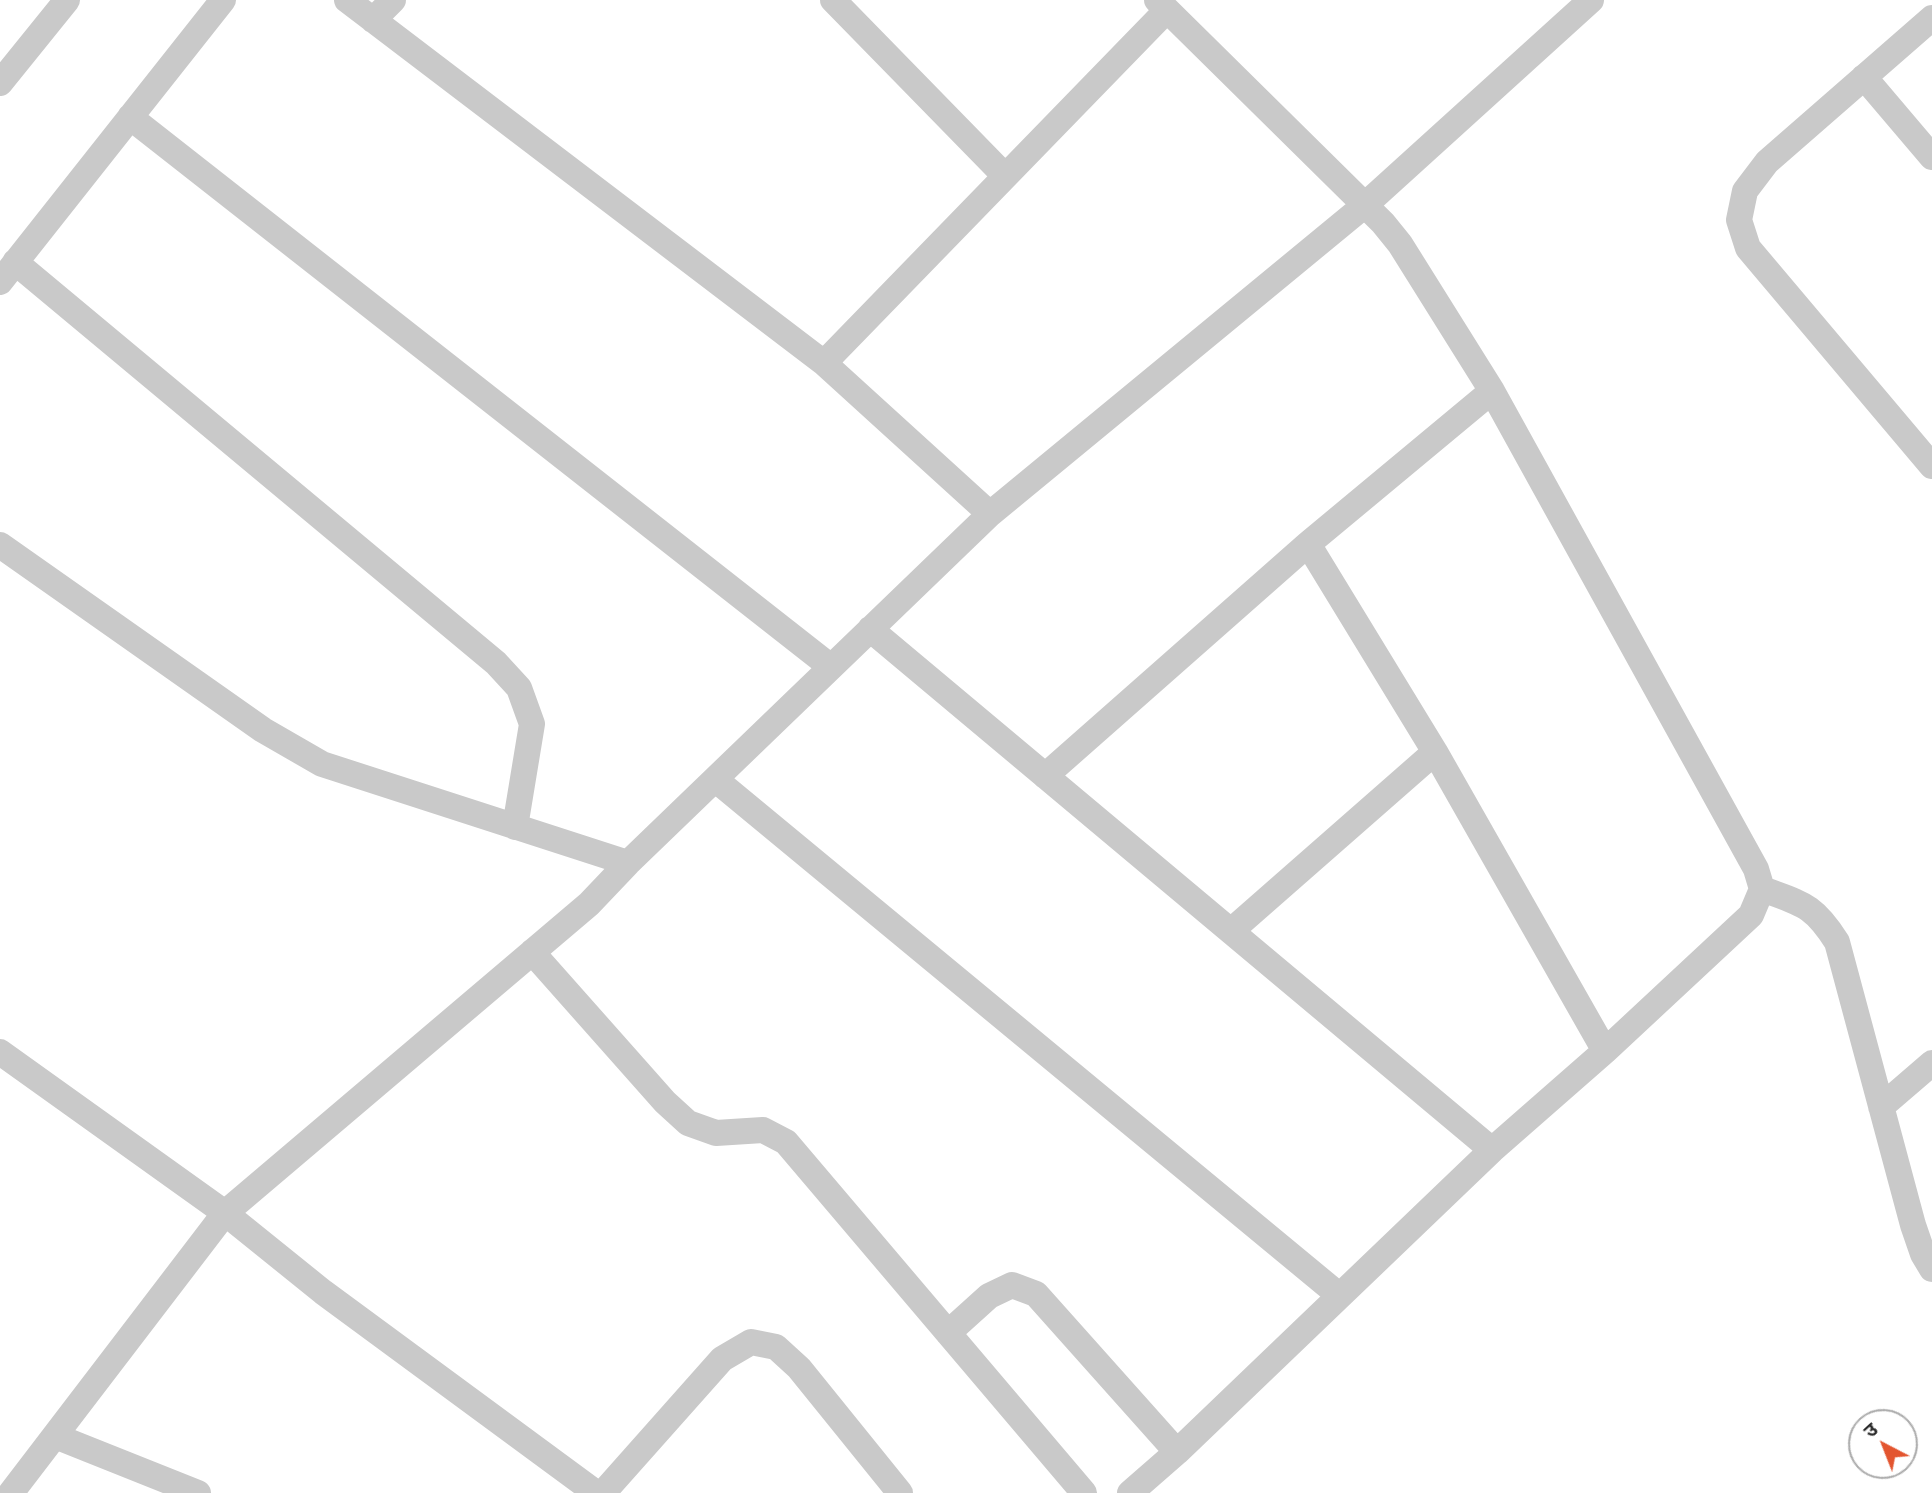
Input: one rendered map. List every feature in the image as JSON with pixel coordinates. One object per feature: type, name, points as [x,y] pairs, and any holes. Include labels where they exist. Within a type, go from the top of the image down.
[{"type":"street","points":[[0,83],[67,0]]},
{"type":"street","points":[[223,0],[8,272],[496,663],[519,688],[532,724],[515,827]]},
{"type":"street","points":[[347,0],[824,363],[990,514]]},
{"type":"street","points":[[373,20],[393,0]]},
{"type":"street","points":[[833,0],[1005,176]]},
{"type":"street","points":[[11,1493],[225,1213],[589,904],[628,863],[990,514],[1365,205],[1591,0]]},
{"type":"street","points":[[824,363],[1005,176],[1162,5],[1365,205],[1400,244],[1492,391],[1756,869],[1762,889],[1751,915],[1605,1051],[1492,1150],[1177,1452],[1130,1493]]},
{"type":"street","points":[[1932,18],[1767,162],[1745,191],[1739,220],[1748,248],[1932,466]]},
{"type":"street","points":[[1864,77],[1932,157]]},
{"type":"street","points":[[130,117],[831,667]]},
{"type":"street","points":[[1045,776],[1308,544],[1492,391]]},
{"type":"street","points":[[1308,544],[1434,752],[1605,1051]]},
{"type":"street","points":[[0,545],[263,730],[322,764],[628,863]]},
{"type":"street","points":[[870,629],[1492,1150]]},
{"type":"street","points":[[1231,931],[1434,752]]},
{"type":"street","points":[[716,780],[1340,1296]]},
{"type":"street","points":[[1762,889],[1810,908],[1824,922],[1837,942],[1913,1225],[1923,1254],[1932,1269]]},
{"type":"street","points":[[532,952],[665,1102],[688,1123],[716,1133],[763,1130],[786,1142],[1084,1493]]},
{"type":"street","points":[[0,1052],[225,1213],[323,1292],[596,1493]]},
{"type":"street","points":[[1881,1107],[1932,1063]]},
{"type":"street","points":[[948,1333],[989,1296],[1012,1285],[1036,1294],[1177,1452]]},
{"type":"street","points":[[603,1493],[722,1359],[751,1342],[776,1347],[799,1367],[900,1493]]},
{"type":"street","points":[[55,1436],[198,1493]]}]
